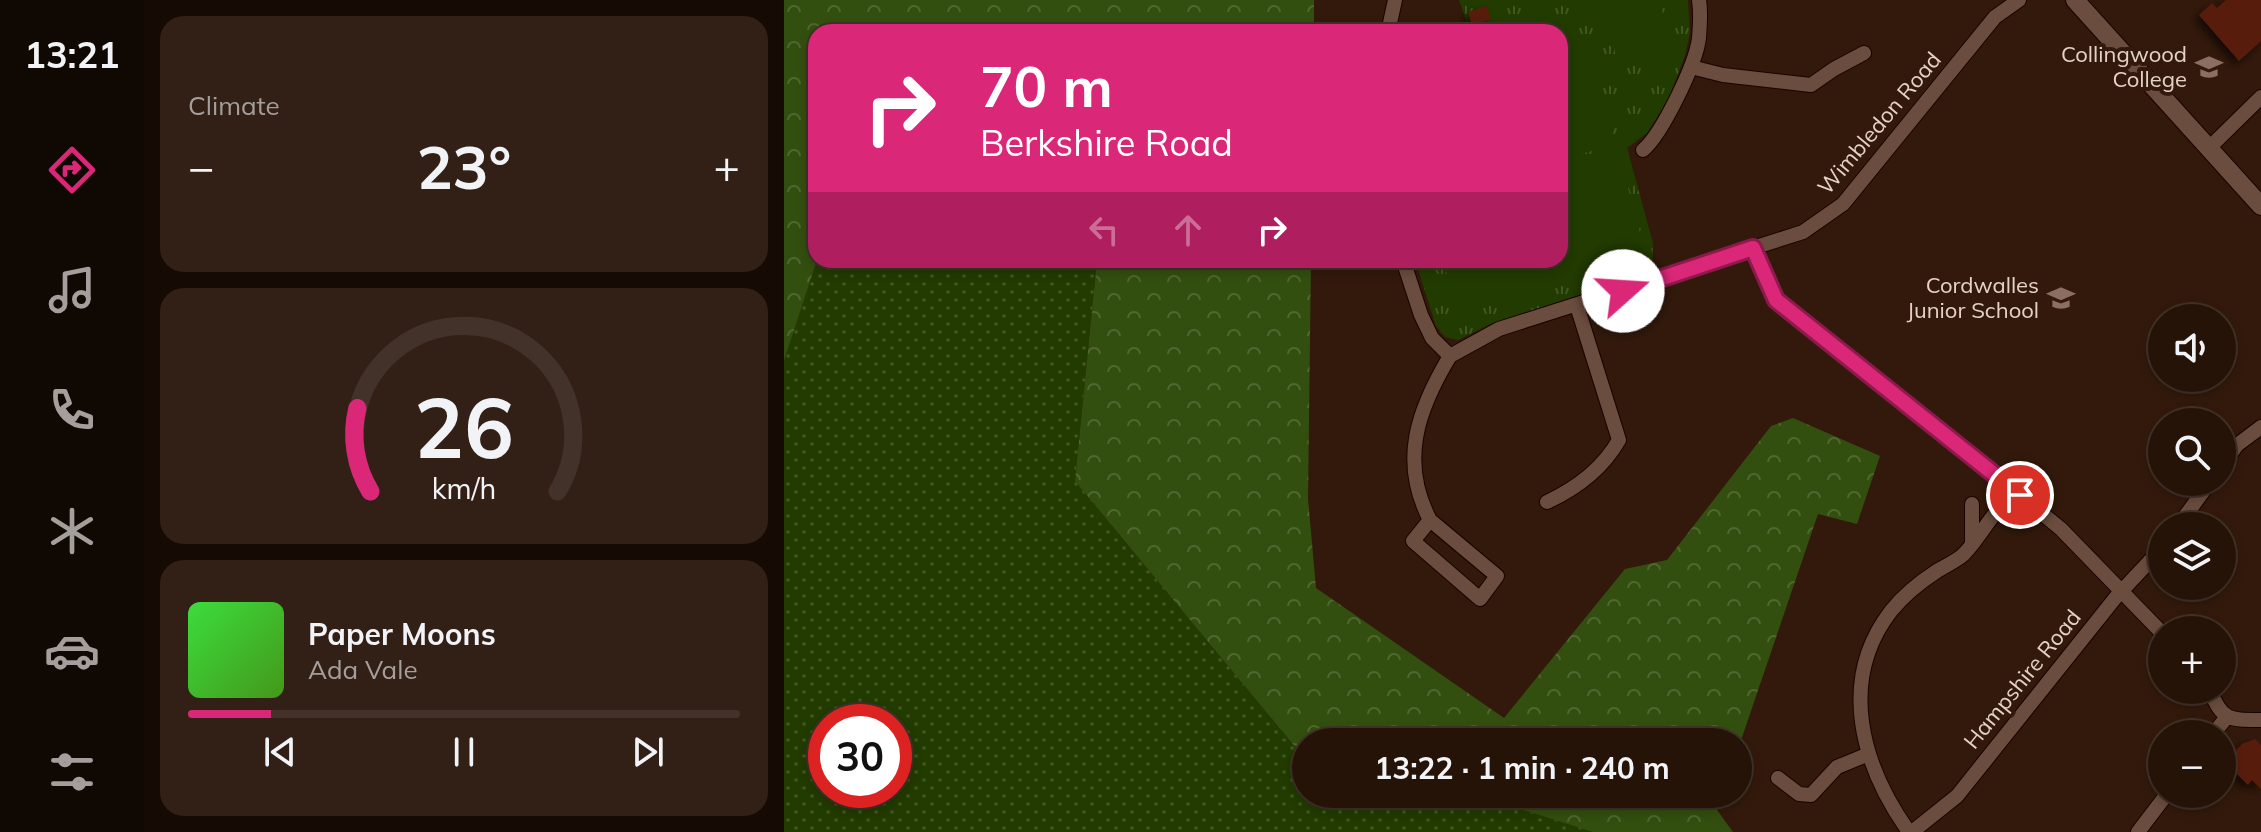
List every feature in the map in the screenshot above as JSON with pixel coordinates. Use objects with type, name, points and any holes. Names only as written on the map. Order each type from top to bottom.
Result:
[{"type":"street","points":[[1390,24],[1395,0]]},
{"type":"street","points":[[1643,150],[1654,141],[1691,67],[1699,40],[1699,0]]},
{"type":"street","name":"Wimbledon Road","points":[[1450,356],[1499,329],[1803,232],[1843,204],[1995,17],[2019,0]]},
{"type":"street","points":[[2075,0],[2261,206]]},
{"type":"street","points":[[1691,67],[1723,75],[1811,85],[1864,53]]},
{"type":"street","points":[[2209,148],[2261,97]]},
{"type":"street","points":[[1753,248],[1776,300],[2061,529],[2148,618]]},
{"type":"street","points":[[1406,268],[1432,338],[1450,356],[1434,383],[1417,424],[1413,464],[1424,510],[1430,520],[1497,576],[1480,599],[1413,541],[1430,520]]},
{"type":"street","points":[[1547,502],[1566,493],[1607,460],[1619,440],[1577,306]]},
{"type":"street","points":[[2236,446],[2261,427]]},
{"type":"street","points":[[1972,504],[1972,543]]},
{"type":"street","points":[[1910,832],[1896,815],[1869,754],[1860,722],[1861,677],[1869,645],[1891,610],[1922,581],[1962,556],[1993,516]]},
{"type":"street","name":"Hampshire Road","points":[[1910,832],[1957,796],[2122,589],[2148,562]]},
{"type":"street","points":[[2215,704],[2227,717],[2235,720],[2261,720]]},
{"type":"street","points":[[1778,778],[1799,794],[1811,795],[1837,767],[1869,754]]},
{"type":"street","points":[[2138,832],[2156,808]]},
{"type":"green space","points":[[784,0],[1314,0],[1314,24],[808,24],[808,268],[814,268],[784,361]]},
{"type":"green space","points":[[1459,0],[1688,0],[1690,33],[1669,98],[1647,133],[1627,148],[1653,243],[1652,271],[1490,324],[1458,340],[1445,337],[1436,326],[1418,268],[1568,268],[1568,24],[1467,24]]},
{"type":"green space","points":[[1600,0],[1659,0],[1674,51],[1620,68]]},
{"type":"green space","points":[[1587,38],[1616,144],[1568,158],[1568,43]]},
{"type":"green space","points":[[1621,161],[1648,263],[1457,314],[1445,268],[1568,268],[1568,175]]},
{"type":"green space","points":[[814,268],[1096,268],[1075,481],[1292,743],[1292,808],[1517,808],[1593,832],[784,832],[784,361]]},
{"type":"green space","points":[[1096,268],[1311,268],[1308,499],[1316,588],[1504,718],[1625,569],[1667,560],[1771,426],[1793,418],[1880,456],[1857,524],[1818,514],[1745,728],[1292,728],[1292,743],[1075,481]]},
{"type":"green space","points":[[1517,808],[1718,808],[1733,832],[1593,832]]},
{"type":"building","points":[[2226,0],[2261,0],[2261,41],[2239,61],[2199,15],[2212,3],[2217,8]]},
{"type":"building","points":[[1487,6],[1491,19],[1472,24],[1468,12]]},
{"type":"building","points":[[2255,739],[2261,745],[2261,789],[2252,780],[2248,785],[2236,773],[2236,750]]},
{"type":"place","name":"Collingwood College","points":[[2209,67]]},
{"type":"place","name":"Cordwalles Junior School","points":[[2061,298]]},
{"type":"route","points":[[1623,291],[1753,248],[1776,300],[1787,311],[2020,495]]}]
